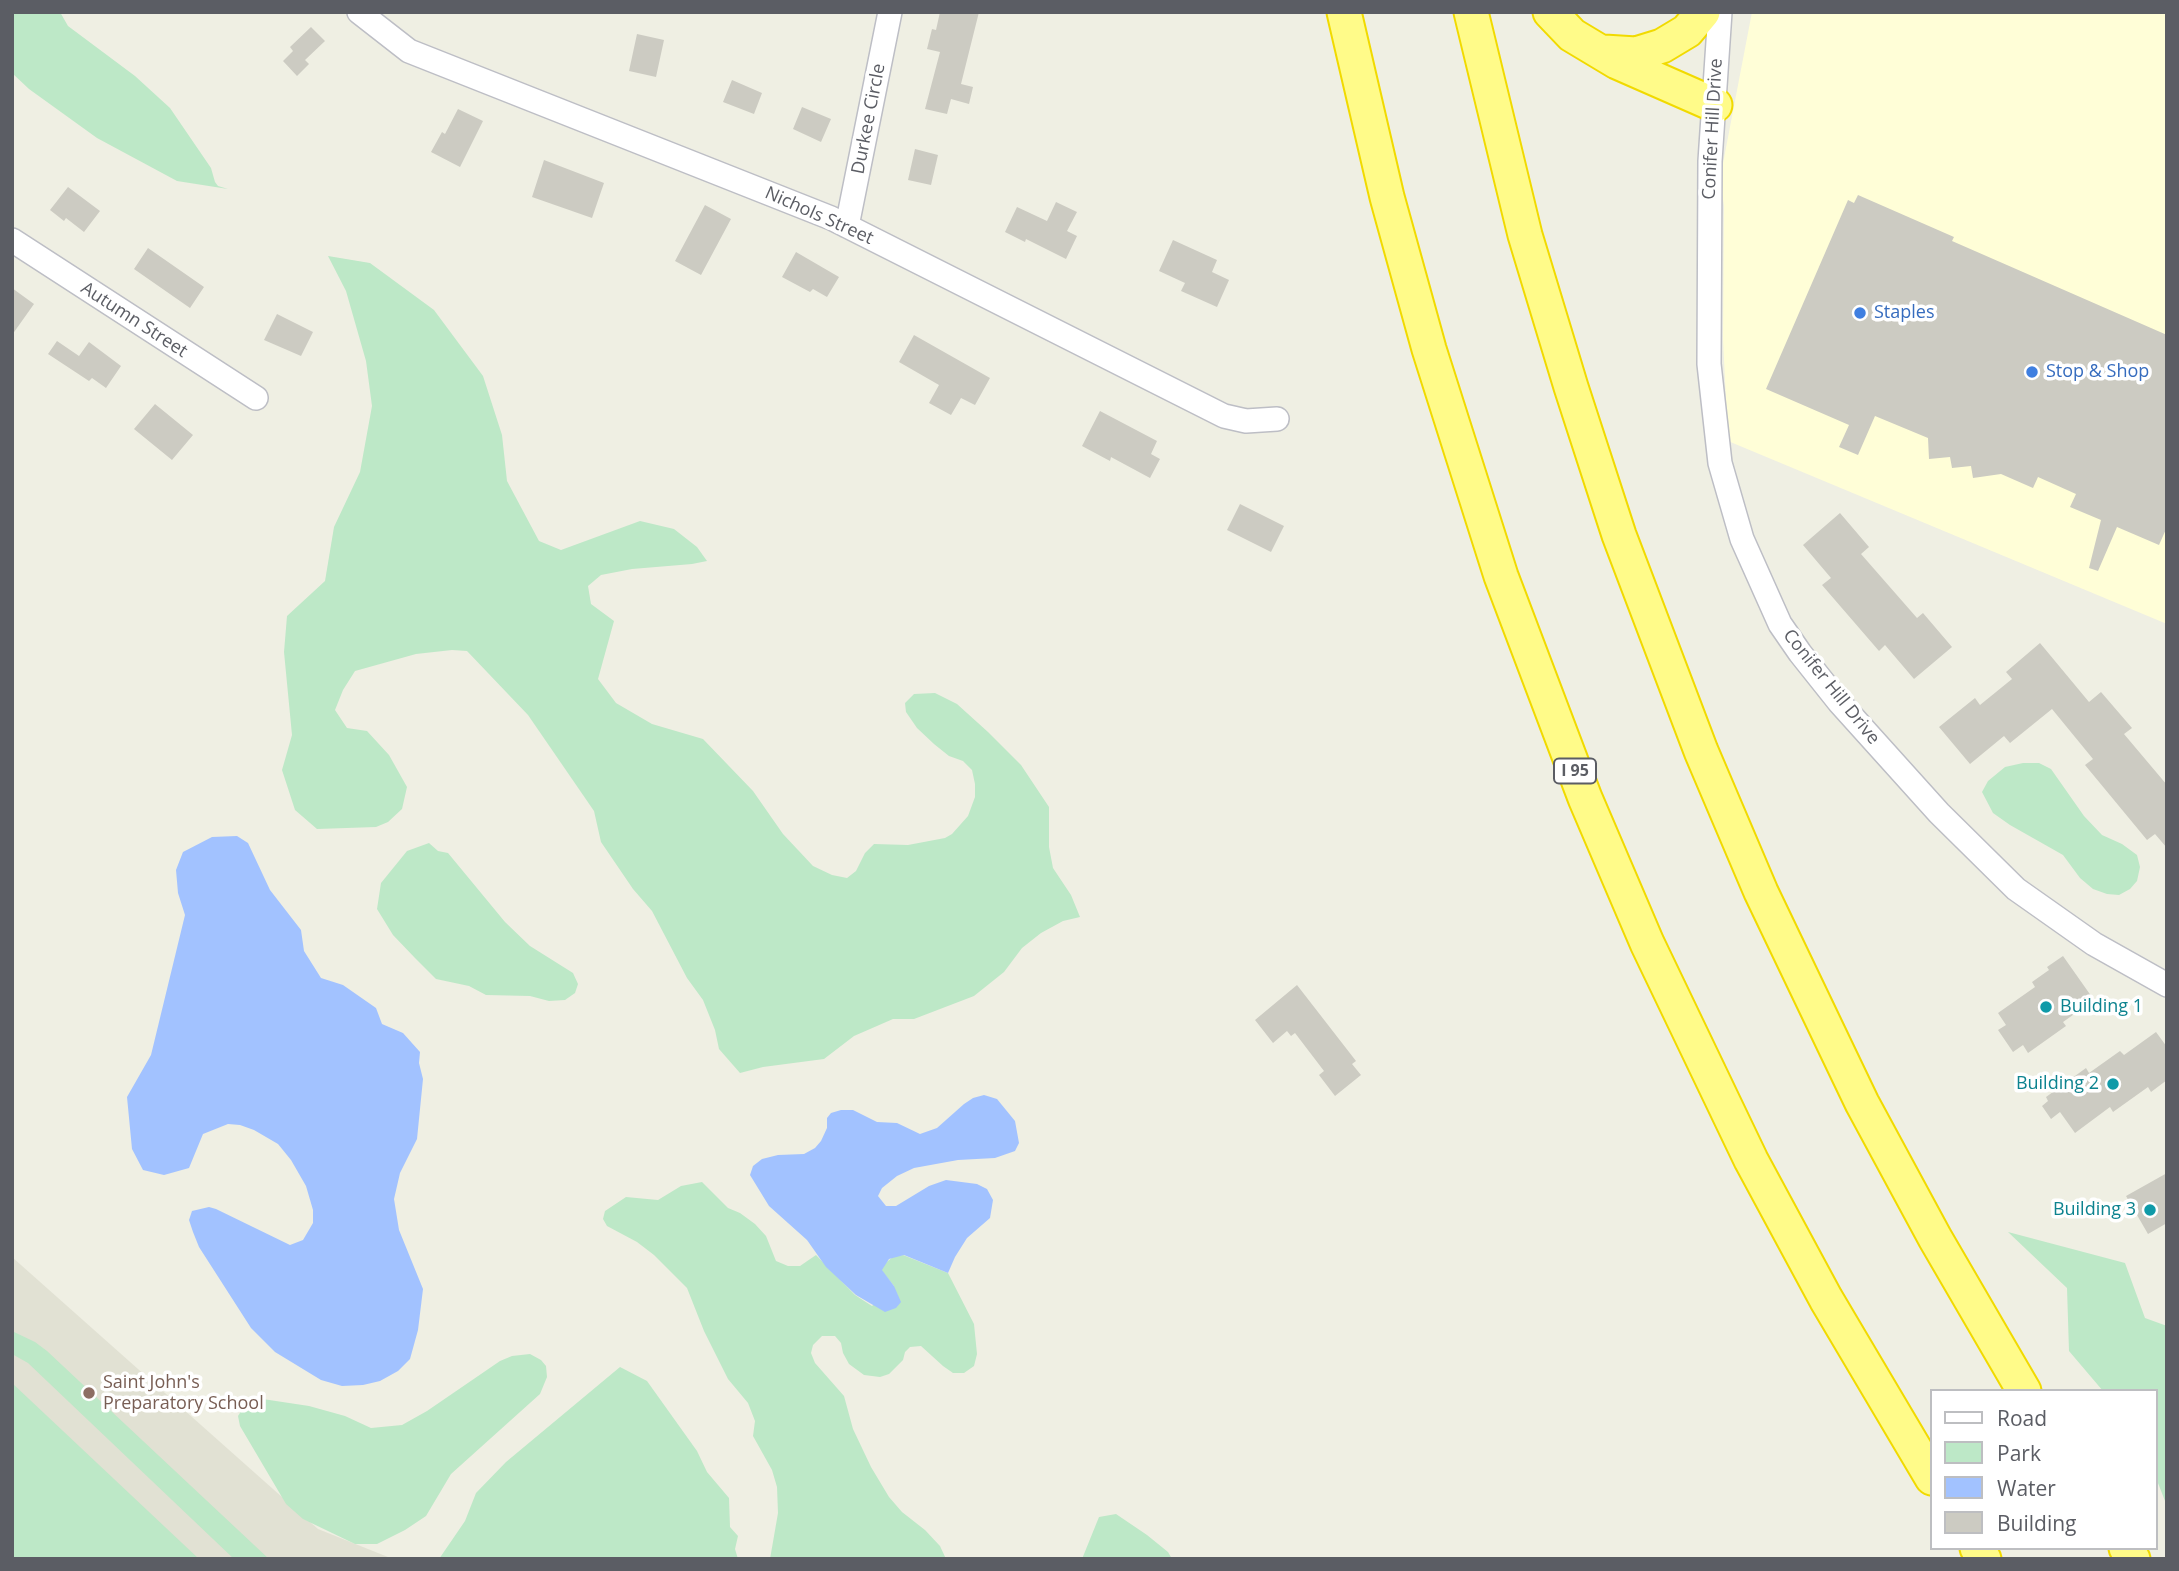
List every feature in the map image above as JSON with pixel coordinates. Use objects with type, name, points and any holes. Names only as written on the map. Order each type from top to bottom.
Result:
[{"type":"highway","name":"I 95","points":[[1344,12],[1387,197],[1429,349],[1501,576],[1585,798],[1647,943],[1751,1160],[1833,1311],[1930,1475]]},
{"type":"highway","points":[[1471,12],[1525,235],[1586,436],[1645,607],[1701,751],[1766,904],[1863,1103],[1935,1238],[2023,1389]]},
{"type":"highway","points":[[1550,12],[1572,35],[1595,48],[1636,71],[1715,105]]},
{"type":"highway","points":[[1595,48],[1622,55],[1649,51],[1687,31],[1703,12]]},
{"type":"street","name":"Nichols Street","points":[[359,12],[409,51],[432,62],[482,79],[847,226],[1224,416],[1246,421],[1277,419]]},
{"type":"street","name":"Durkee Circle","points":[[847,226],[890,12]]},
{"type":"street","name":"Conifer Hill Drive","points":[[1720,12],[1710,161],[1709,364],[1719,451],[1742,540],[1780,624],[1823,682],[1880,747],[1939,813],[2016,889],[2094,944],[2167,985]]},
{"type":"street","name":"Autumn Street","points":[[12,240],[256,398]]},
{"type":"shaded area","points":[[1752,12],[2167,12],[2167,624],[1728,441],[1723,339],[1724,206],[1720,179]]},
{"type":"shaded area","name":"Saint John's Preparatory School","points":[[12,1257],[318,1529],[393,1559],[12,1559]]},
{"type":"green space","points":[[12,12],[60,12],[68,26],[135,76],[170,108],[211,168],[215,182],[228,189],[177,181],[97,138],[29,89],[12,73]]},
{"type":"green space","points":[[328,256],[370,263],[434,310],[483,376],[502,435],[507,481],[539,541],[561,550],[640,521],[674,529],[697,547],[707,561],[601,575],[588,586],[591,604],[614,621],[598,679],[616,703],[652,724],[703,739],[753,791],[783,834],[813,866],[832,875],[847,878],[856,871],[865,853],[874,844],[908,845],[945,838],[968,816],[975,797],[972,770],[963,761],[949,756],[934,744],[917,728],[906,712],[905,703],[914,694],[935,693],[957,704],[1021,765],[1049,807],[1049,847],[1053,868],[1071,895],[1080,917],[1063,921],[1041,933],[1022,948],[1004,972],[974,996],[914,1019],[893,1019],[854,1036],[824,1059],[763,1067],[740,1073],[719,1049],[703,1000],[687,978],[652,911],[633,889],[601,842],[594,811],[528,715],[467,651],[416,654],[355,671],[343,690],[335,710],[347,728],[367,731],[389,755],[407,787],[402,809],[388,822],[376,827],[317,829],[295,810],[282,770],[292,735],[284,652],[287,616],[325,581],[334,527],[360,472],[372,406],[366,361],[346,291]]},
{"type":"green space","points":[[2039,763],[2051,769],[2084,816],[2102,835],[2122,844],[2137,855],[2140,867],[2137,881],[2130,889],[2119,895],[2093,889],[2080,878],[2063,855],[1993,813],[1982,792],[1988,781],[2005,767]]},
{"type":"green space","points":[[429,843],[438,851],[448,853],[505,922],[530,946],[573,973],[578,984],[575,993],[565,1000],[549,1001],[530,996],[486,995],[469,986],[436,979],[415,958],[393,935],[377,909],[381,883],[407,851]]},
{"type":"green space","points":[[702,1182],[728,1208],[755,1224],[766,1236],[776,1261],[788,1266],[800,1266],[816,1255],[855,1295],[872,1306],[894,1286],[881,1270],[894,1256],[903,1255],[948,1273],[974,1324],[977,1354],[974,1366],[964,1373],[953,1373],[921,1346],[910,1347],[903,1360],[889,1374],[880,1377],[864,1375],[849,1364],[841,1343],[835,1336],[822,1336],[813,1345],[811,1353],[815,1363],[844,1396],[853,1429],[889,1497],[940,1546],[946,1559],[770,1559],[778,1513],[777,1487],[772,1470],[753,1436],[755,1421],[748,1403],[728,1379],[704,1331],[687,1288],[654,1255],[637,1242],[607,1226],[603,1219],[605,1211],[626,1197],[658,1200],[681,1186]]},
{"type":"green space","points":[[2008,1232],[2125,1263],[2145,1318],[2167,1326],[2167,1506],[2158,1483],[2158,1389],[2101,1389],[2069,1351],[2067,1288]]},
{"type":"green space","points":[[12,1331],[47,1351],[269,1559],[234,1559],[28,1363],[12,1354]]},
{"type":"green space","points":[[530,1354],[546,1366],[547,1377],[540,1394],[451,1474],[426,1516],[377,1544],[355,1544],[303,1519],[286,1504],[240,1426],[238,1416],[245,1405],[256,1398],[309,1406],[345,1416],[371,1428],[402,1425],[500,1361],[512,1356]]},
{"type":"green space","points":[[620,1367],[647,1381],[697,1451],[707,1472],[729,1498],[730,1527],[738,1536],[735,1549],[738,1559],[439,1559],[465,1521],[476,1493],[506,1462]]},
{"type":"green space","points":[[12,1383],[199,1559],[12,1559]]},
{"type":"green space","points":[[1116,1514],[1147,1535],[1168,1552],[1172,1559],[1082,1559],[1099,1517]]},
{"type":"water","points":[[237,836],[248,843],[270,890],[301,930],[304,951],[321,978],[343,985],[376,1008],[382,1024],[403,1033],[420,1052],[419,1063],[423,1079],[417,1139],[400,1173],[394,1199],[399,1230],[423,1289],[418,1330],[410,1359],[398,1371],[380,1381],[342,1386],[321,1380],[275,1352],[251,1328],[199,1247],[189,1220],[192,1211],[209,1207],[290,1245],[303,1240],[313,1223],[313,1210],[306,1186],[278,1144],[254,1130],[228,1124],[203,1134],[189,1168],[164,1175],[143,1170],[132,1149],[127,1097],[151,1055],[185,915],[178,893],[176,870],[183,852],[212,837]]},
{"type":"water","points":[[984,1095],[997,1099],[1015,1121],[1019,1143],[1015,1151],[995,1158],[958,1160],[914,1168],[897,1176],[882,1188],[878,1196],[886,1206],[896,1206],[929,1186],[946,1180],[977,1184],[987,1189],[993,1200],[990,1218],[967,1238],[948,1273],[904,1255],[889,1259],[882,1270],[894,1286],[901,1302],[896,1308],[885,1312],[856,1295],[826,1267],[807,1240],[769,1206],[750,1175],[753,1166],[762,1159],[804,1154],[815,1148],[827,1128],[827,1118],[831,1113],[853,1110],[877,1122],[897,1123],[920,1134],[937,1128],[964,1104]]},
{"type":"building","points":[[940,12],[979,12],[961,84],[973,87],[969,104],[951,99],[947,114],[925,109],[940,52],[927,49],[932,29],[936,30]]},
{"type":"building","points":[[311,27],[325,41],[305,60],[309,64],[297,76],[283,61],[293,51],[290,47]]},
{"type":"building","points":[[637,34],[664,40],[656,77],[629,71]]},
{"type":"building","points":[[732,80],[762,93],[754,114],[723,102]]},
{"type":"building","points":[[802,107],[831,119],[821,142],[793,129]]},
{"type":"building","points":[[458,109],[483,121],[460,167],[431,152],[442,132],[445,134]]},
{"type":"building","points":[[915,149],[938,155],[931,185],[908,180]]},
{"type":"building","points":[[544,160],[604,183],[592,218],[532,197]]},
{"type":"building","points":[[68,187],[100,211],[84,232],[50,210]]},
{"type":"building","name":"Stop & Shop","points":[[1858,195],[1954,237],[1952,241],[2167,335],[2167,527],[2159,545],[2117,527],[2098,571],[2089,568],[2101,520],[2070,507],[2076,494],[2038,477],[2033,488],[2001,474],[1973,478],[1971,466],[1952,468],[1950,457],[1929,459],[1928,438],[1875,416],[1858,455],[1839,447],[1849,425],[1766,389],[1848,200],[1854,203]]},
{"type":"building","points":[[1056,202],[1077,212],[1067,231],[1077,236],[1066,259],[1005,232],[1017,207],[1047,221]]},
{"type":"building","points":[[705,205],[731,219],[701,275],[675,261]]},
{"type":"building","points":[[1173,240],[1217,260],[1212,272],[1229,280],[1217,307],[1181,291],[1185,283],[1159,271]]},
{"type":"building","points":[[148,248],[204,287],[190,308],[134,269]]},
{"type":"building","points":[[796,252],[839,277],[827,297],[813,289],[810,292],[782,277]]},
{"type":"building","points":[[12,288],[34,304],[12,335]]},
{"type":"building","points":[[277,314],[313,332],[301,356],[264,340]]},
{"type":"building","points":[[914,335],[990,378],[975,405],[961,398],[951,415],[929,403],[939,385],[899,362]]},
{"type":"building","points":[[57,341],[79,356],[89,342],[121,366],[106,388],[92,378],[89,381],[48,354]]},
{"type":"building","points":[[155,404],[193,435],[172,460],[134,429]]},
{"type":"building","points":[[1100,411],[1157,441],[1151,454],[1160,459],[1150,478],[1111,457],[1110,461],[1082,446]]},
{"type":"building","points":[[1240,504],[1284,526],[1271,552],[1227,530]]},
{"type":"building","points":[[1840,513],[1869,547],[1861,554],[1917,618],[1923,613],[1952,647],[1914,679],[1885,645],[1879,651],[1822,585],[1831,578],[1803,545]]},
{"type":"building","points":[[2040,643],[2089,702],[2101,692],[2132,728],[2124,734],[2167,785],[2167,848],[2155,834],[2147,840],[2085,765],[2093,759],[2052,709],[2010,743],[2004,736],[1970,764],[1939,727],[1975,698],[1980,705],[2012,679],[2006,672]]},
{"type":"building","name":"Building 1","points":[[2063,956],[2094,1000],[2063,1022],[2066,1026],[2028,1053],[2023,1045],[2013,1052],[1998,1030],[2006,1025],[1998,1013],[2035,987],[2032,982]]},
{"type":"building","points":[[1297,985],[1356,1061],[1352,1064],[1361,1075],[1335,1096],[1319,1075],[1324,1071],[1295,1033],[1291,1036],[1287,1031],[1273,1043],[1255,1020]]},
{"type":"building","name":"Building 2","points":[[2156,1032],[2167,1047],[2167,1080],[2151,1092],[2148,1087],[2113,1112],[2110,1107],[2075,1133],[2060,1112],[2051,1119],[2042,1106],[2048,1101],[2046,1097],[2086,1068],[2089,1073],[2120,1051],[2124,1055]]},
{"type":"building","name":"Building 3","points":[[2167,1173],[2167,1223],[2148,1234],[2126,1196]]},
{"type":"place","name":"Staples","points":[[1860,313]]},
{"type":"place","name":"Stop & Shop","points":[[2032,372]]},
{"type":"place","name":"Building 1","points":[[2046,1007]]},
{"type":"place","name":"Building 2","points":[[2113,1084]]},
{"type":"place","name":"Building 3","points":[[2150,1210]]},
{"type":"place","name":"Saint John's Preparatory School","points":[[89,1393]]}]
